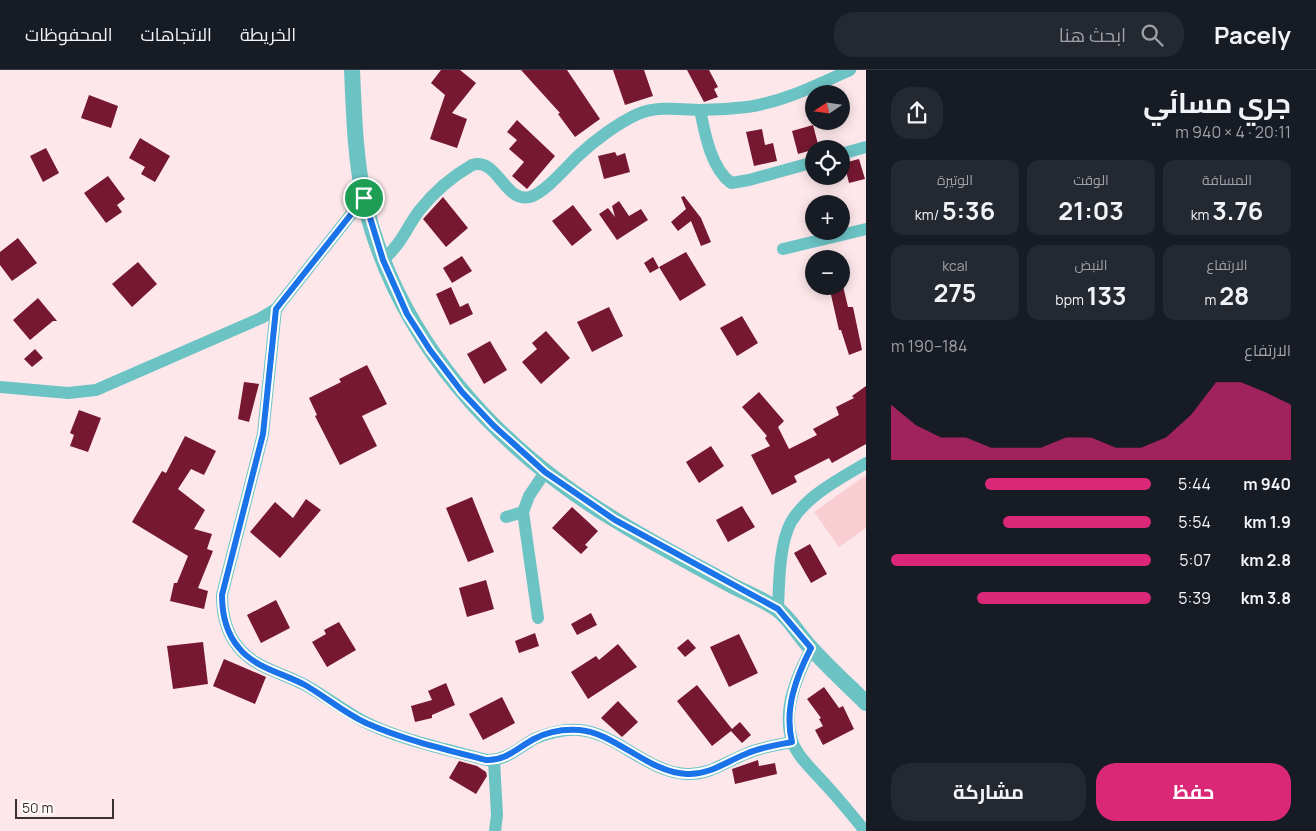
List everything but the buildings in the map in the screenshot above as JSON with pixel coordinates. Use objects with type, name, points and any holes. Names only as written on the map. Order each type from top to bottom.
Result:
[{"type":"street","points":[[352,70],[356,144],[364,198],[383,260],[407,314],[430,350],[456,385],[494,426],[545,472],[615,520],[778,609],[811,648],[866,704]]},
{"type":"street","points":[[383,260],[398,246],[419,211],[436,193],[472,165],[477,163],[488,166],[517,195],[528,197],[541,191],[591,144],[638,114],[659,109],[700,110],[763,104],[784,98],[850,70]]},
{"type":"street","points":[[700,110],[707,139],[722,176],[731,183],[805,164]]},
{"type":"street","points":[[850,151],[866,147]]},
{"type":"street","points":[[0,387],[68,393],[96,390],[276,309],[364,198]]},
{"type":"street","points":[[784,249],[866,229]]},
{"type":"street","points":[[276,309],[263,434],[222,595],[222,612],[227,629],[238,648],[252,661],[305,685],[364,722],[409,738],[494,760],[503,759],[535,739],[553,732],[580,730],[595,734],[670,771],[697,774],[718,768],[746,753],[792,742]]},
{"type":"street","points":[[778,609],[783,549],[792,522],[804,507],[822,490],[866,463]]},
{"type":"street","points":[[538,618],[523,512],[529,496],[545,472]]},
{"type":"street","points":[[506,517],[523,512]]},
{"type":"street","points":[[811,648],[800,669],[793,691],[789,721],[792,742],[807,764],[865,831]]},
{"type":"street","points":[[494,760],[497,814],[495,831]]},
{"type":"shaded area","points":[[866,475],[866,528],[839,547],[814,512]]},
{"type":"route","points":[[364,198],[383,260],[407,314],[430,350],[462,392],[494,426],[545,472],[615,520],[778,609],[811,648],[800,669],[793,691],[789,721],[792,742],[746,753],[718,768],[697,774],[670,771],[631,754],[595,734],[580,730],[553,732],[535,739],[503,759],[486,760],[384,731],[364,722],[305,685],[252,661],[238,648],[227,629],[222,612],[222,595],[245,501],[258,461],[268,407],[276,309],[285,300],[295,284],[346,218],[364,198]]}]
